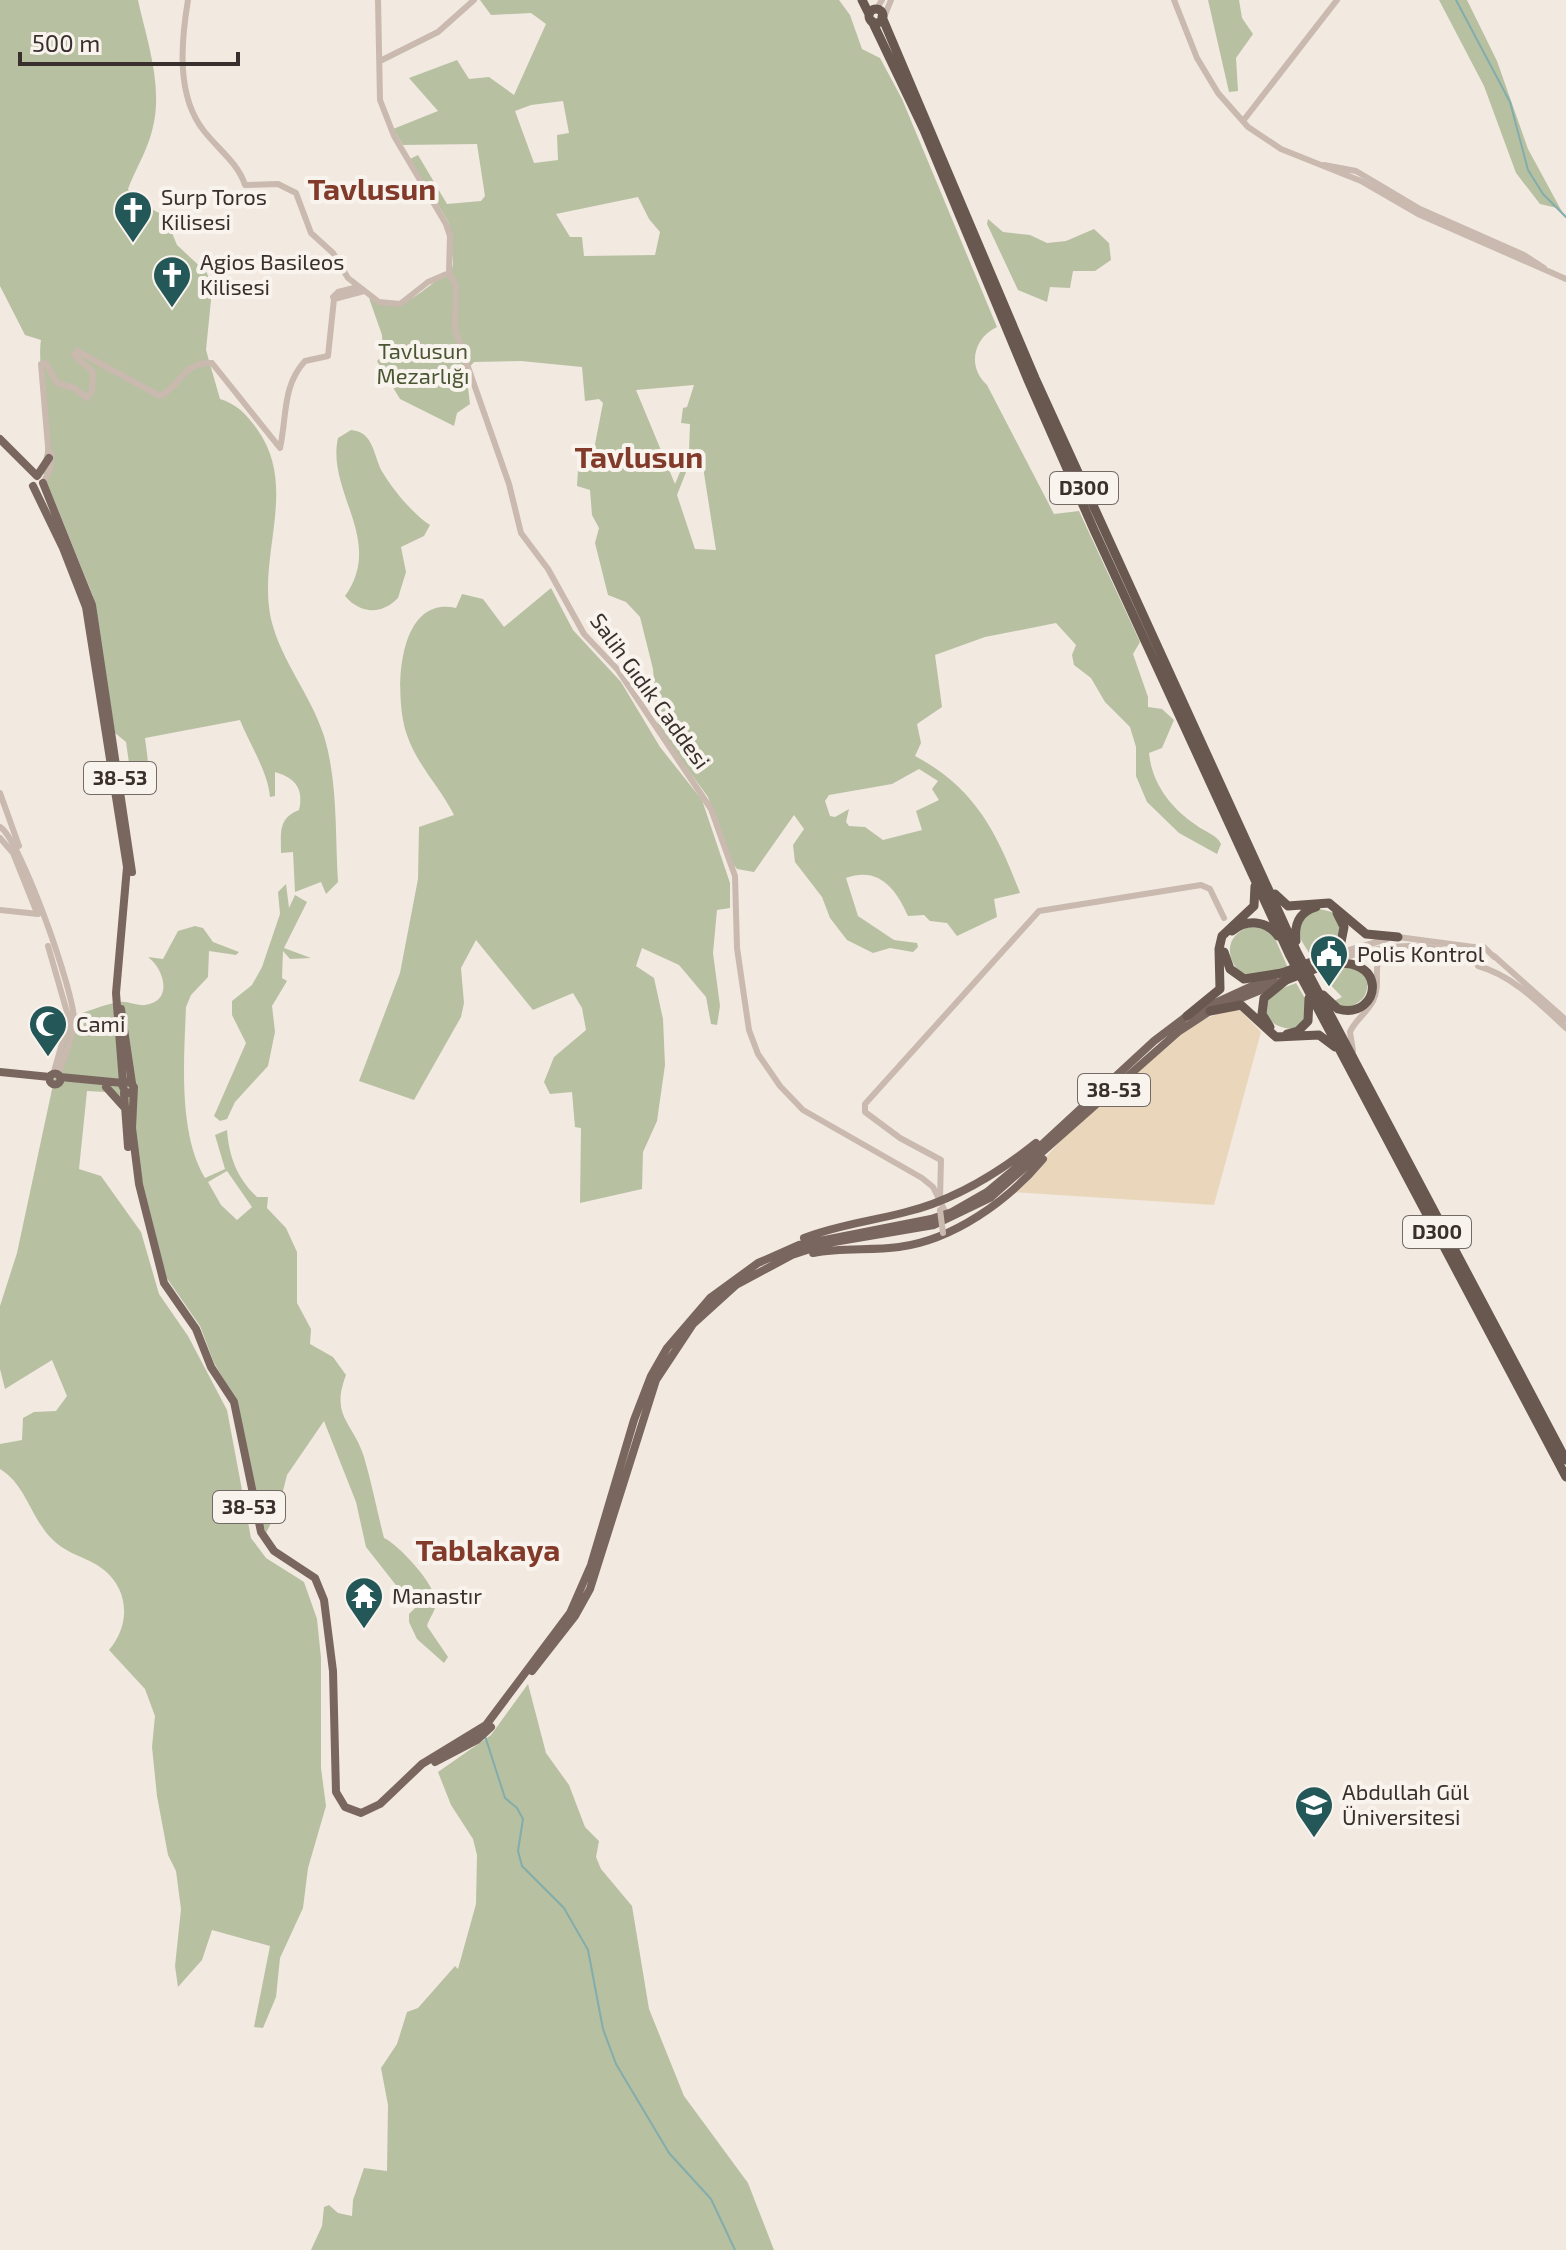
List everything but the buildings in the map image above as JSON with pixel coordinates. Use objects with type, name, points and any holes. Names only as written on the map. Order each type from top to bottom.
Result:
[{"type":"highway","name":"D300","points":[[862,0],[876,12],[1035,378],[1260,870],[1294,954]]},
{"type":"highway","name":"D300","points":[[876,12],[1028,380],[1240,845],[1310,985],[1566,1460]]},
{"type":"highway","points":[[1187,1016],[1217,993],[1221,983],[1219,949],[1222,936],[1256,901],[1256,888],[1240,845]]},
{"type":"highway","points":[[1260,870],[1283,904],[1329,903],[1366,934],[1398,937]]},
{"type":"highway","points":[[1294,954],[1295,930],[1301,915],[1314,907],[1327,907],[1342,920],[1344,934],[1337,948],[1320,963]]},
{"type":"highway","points":[[1294,954],[1274,930],[1259,923],[1238,926],[1226,939],[1224,954],[1236,975],[1254,980],[1284,976],[1320,963],[1347,961],[1361,966],[1370,977],[1371,997],[1357,1009],[1344,1011],[1333,1006],[1310,985]]},
{"type":"highway","points":[[1284,976],[1269,991],[1262,1006],[1264,1019],[1278,1032],[1298,1031],[1308,1021],[1312,1009],[1310,985]]},
{"type":"highway","points":[[1210,1011],[1241,1005],[1276,1037],[1325,1038],[1354,1067]]},
{"type":"highway","name":"D300","points":[[1354,1067],[1566,1477]]},
{"type":"main road","points":[[0,442],[26,467],[36,482],[86,607],[127,867],[116,993],[127,1088]]},
{"type":"main road","points":[[0,442],[36,482]]},
{"type":"main road","points":[[26,467],[40,467],[49,458]]},
{"type":"main road","points":[[36,482],[48,465],[49,458]]},
{"type":"main road","name":"38-53","points":[[127,1088],[139,1184],[164,1283],[196,1329],[211,1367],[234,1402],[261,1532],[274,1551],[315,1578],[324,1600],[333,1671],[338,1799],[353,1811],[370,1810],[424,1766],[484,1734],[570,1613],[582,1589],[634,1420],[667,1348],[710,1298],[758,1263],[776,1255],[832,1236],[931,1219],[952,1212],[987,1192],[1178,1032],[1210,1011],[1284,976]]},
{"type":"main road","name":"38-53","points":[[530,1670],[575,1616],[590,1589],[640,1421],[656,1380],[693,1324],[725,1295],[759,1271],[792,1255],[828,1243],[893,1234],[953,1218],[990,1198],[1187,1016],[1284,976]]},
{"type":"main road","points":[[0,1074],[127,1088]]},
{"type":"main road","points":[[55,1078],[127,1088]]},
{"type":"main road","points":[[106,1087],[124,1109]]},
{"type":"main road","name":"38-53","points":[[127,1088],[124,1109],[134,1185],[160,1285],[192,1331],[207,1369],[230,1404],[254,1528],[271,1555],[311,1580],[319,1602],[328,1671],[330,1779],[334,1801],[351,1816],[368,1816],[383,1808],[424,1766]]},
{"type":"main road","points":[[776,1255],[800,1240],[830,1229],[941,1207],[1061,1131]]},
{"type":"main road","points":[[792,1255],[842,1249],[897,1248],[945,1233],[1005,1194],[1037,1166],[1061,1131]]},
{"type":"street","points":[[188,0],[183,58],[190,105],[204,132],[236,166],[246,185],[281,184],[296,193],[311,233],[333,253],[342,271],[382,304],[398,305],[428,282],[449,273]]},
{"type":"street","name":"Salih Gıdık Caddesi","points":[[378,0],[380,100],[392,131],[447,228],[449,273],[456,285],[455,330],[509,484],[521,533],[548,569],[584,634],[618,670],[711,809],[735,876],[736,941],[749,1030],[758,1054],[800,1108],[915,1174],[933,1187],[941,1207]]},
{"type":"street","points":[[380,61],[438,32],[474,0]]},
{"type":"street","points":[[876,12],[891,0]]},
{"type":"street","points":[[1174,0],[1197,58],[1218,93],[1243,121],[1281,149],[1361,181],[1418,214],[1566,279]]},
{"type":"street","points":[[1243,121],[1337,0]]},
{"type":"street","points":[[36,482],[52,462],[41,363],[46,363],[59,385],[74,388],[87,398],[92,391],[93,372],[74,355],[75,351],[160,396],[181,374],[211,362],[278,448],[294,377],[306,360],[325,359],[329,355],[333,301],[337,292],[361,289]]},
{"type":"street","points":[[49,443],[49,458]]},
{"type":"street","points":[[0,793],[74,1019],[55,1078]]},
{"type":"street","points":[[0,801],[5,817],[0,828],[9,834],[21,855]]},
{"type":"street","points":[[9,816],[9,834],[2,840],[15,855],[40,914]]},
{"type":"street","points":[[945,1233],[941,1207],[941,1160],[892,1133],[865,1112],[865,1104],[1039,911],[1201,885],[1210,889],[1224,918]]},
{"type":"street","points":[[0,908],[16,914],[40,914]]},
{"type":"street","points":[[1320,963],[1398,937],[1487,948],[1566,1020]]},
{"type":"street","points":[[1320,963],[1377,947],[1422,945],[1474,958],[1478,966],[1488,966],[1529,994],[1566,1028]]},
{"type":"street","points":[[1354,1067],[1350,1032],[1374,1000],[1379,959],[1393,949],[1422,945]]},
{"type":"street","points":[[1474,958],[1481,948]]},
{"type":"street","points":[[1488,966],[1494,956]]},
{"type":"green space","points":[[0,0],[138,0],[153,65],[156,98],[150,138],[128,189],[134,200],[165,216],[177,245],[207,273],[212,290],[206,350],[220,399],[245,415],[269,451],[275,474],[276,498],[269,570],[271,619],[282,649],[312,706],[324,736],[332,771],[338,882],[326,894],[321,882],[295,892],[293,852],[281,853],[281,839],[287,817],[299,810],[299,790],[288,777],[275,772],[275,796],[270,797],[262,768],[240,720],[145,738],[148,762],[141,767],[129,763],[126,742],[115,733],[93,596],[40,465],[46,443],[41,340],[25,335],[0,286]]},
{"type":"green space","name":"Tavlusun Mezarlığı","points":[[480,0],[839,0],[850,15],[862,49],[880,58],[902,99],[997,327],[978,345],[977,370],[1054,514],[1079,511],[1140,642],[1133,654],[1148,697],[1148,707],[1162,709],[1174,720],[1162,748],[1149,753],[1154,775],[1164,794],[1179,811],[1219,841],[1221,844],[1217,854],[1179,833],[1147,802],[1136,776],[1136,747],[1130,727],[1105,702],[1091,678],[1074,665],[1072,655],[1076,645],[1056,623],[985,637],[935,655],[942,707],[917,724],[921,743],[915,756],[936,768],[968,797],[992,831],[1011,871],[1020,893],[994,899],[997,917],[957,936],[947,923],[930,921],[924,915],[908,916],[885,882],[868,875],[858,875],[846,878],[858,916],[894,940],[917,943],[918,947],[913,952],[890,948],[873,953],[847,940],[830,918],[822,897],[795,862],[793,845],[804,829],[794,815],[754,872],[737,869],[728,857],[708,797],[658,729],[653,669],[640,617],[626,602],[608,595],[595,543],[599,528],[592,515],[590,490],[577,486],[578,470],[590,470],[603,403],[599,399],[585,401],[582,367],[521,361],[474,362],[466,371],[470,404],[457,413],[454,426],[400,399],[377,361],[383,355],[382,335],[369,298],[381,304],[402,303],[452,269],[453,263],[449,223],[410,159],[418,155],[447,204],[481,201],[485,196],[477,144],[403,145],[393,129],[438,111],[409,78],[457,60],[469,79],[489,77],[514,95],[546,24],[531,13],[491,15]],"holes":[[[563,101],[569,133],[557,135],[558,160],[534,163],[515,111],[531,105]],[[638,197],[660,232],[655,255],[584,256],[582,237],[570,237],[556,214]],[[694,385],[687,407],[683,408],[681,423],[690,424],[689,451],[675,484],[636,390]],[[688,467],[703,467],[716,550],[695,549],[677,495]],[[919,769],[938,781],[932,789],[939,800],[916,811],[922,830],[883,840],[865,827],[849,826],[846,822],[849,809],[835,817],[830,816],[825,801],[829,795],[892,784]]]},
{"type":"green space","points":[[1208,0],[1239,0],[1242,18],[1253,34],[1236,58],[1238,91],[1229,92]]},
{"type":"green space","points":[[1439,0],[1467,0],[1497,61],[1528,149],[1566,219],[1557,208],[1540,204],[1516,173],[1484,86]]},
{"type":"green space","points":[[988,219],[1003,232],[1030,235],[1047,243],[1066,241],[1094,229],[1109,243],[1111,260],[1095,271],[1073,271],[1070,288],[1050,287],[1047,302],[1018,290],[987,224]]},
{"type":"green space","points":[[351,430],[365,435],[392,487],[430,525],[424,536],[401,547],[406,572],[398,598],[378,610],[364,609],[345,596],[356,575],[359,555],[357,536],[336,458],[338,438]]},
{"type":"green space","points":[[551,588],[573,630],[621,682],[660,747],[702,800],[730,883],[730,908],[717,910],[713,953],[720,1006],[717,1025],[711,1024],[706,997],[679,965],[642,948],[636,966],[654,978],[663,1019],[665,1065],[657,1121],[643,1152],[642,1189],[580,1203],[581,1128],[575,1127],[572,1092],[550,1094],[544,1082],[554,1057],[586,1030],[582,1008],[573,993],[533,1010],[476,940],[461,968],[464,1003],[461,1017],[414,1100],[359,1081],[400,973],[418,879],[419,827],[454,815],[417,756],[403,719],[401,676],[410,633],[421,617],[436,608],[456,608],[462,594],[483,599],[504,627]]},
{"type":"green space","points":[[286,884],[289,908],[295,895],[307,902],[284,948],[311,958],[290,959],[283,951],[282,978],[287,981],[272,1006],[275,1032],[268,1066],[235,1102],[227,1119],[220,1121],[214,1116],[246,1043],[232,1015],[232,1001],[252,985],[262,967],[280,914],[278,892]]},
{"type":"green space","points":[[1315,908],[1332,912],[1340,924],[1332,945],[1311,956],[1298,930]]},
{"type":"green space","points":[[195,926],[203,928],[213,942],[239,952],[236,955],[209,951],[208,977],[191,995],[186,1007],[185,1095],[190,1140],[196,1160],[205,1178],[225,1169],[215,1135],[227,1130],[239,1175],[257,1197],[268,1197],[267,1208],[286,1228],[297,1252],[297,1303],[311,1329],[310,1344],[333,1357],[346,1375],[342,1410],[364,1457],[384,1538],[407,1556],[430,1586],[436,1602],[427,1626],[448,1657],[444,1663],[417,1639],[409,1622],[409,1614],[421,1602],[419,1593],[399,1589],[366,1547],[356,1502],[324,1421],[287,1475],[279,1507],[266,1533],[256,1502],[238,1403],[214,1363],[200,1326],[166,1277],[138,1163],[128,1099],[115,1101],[106,1092],[87,1091],[79,1169],[101,1176],[141,1232],[159,1294],[188,1336],[227,1410],[251,1538],[266,1558],[304,1582],[317,1619],[321,1658],[321,1768],[326,1806],[308,1868],[303,1908],[280,1958],[276,1997],[263,2028],[254,2027],[270,1946],[212,1930],[202,1960],[178,1987],[175,1966],[181,1909],[176,1871],[168,1855],[157,1796],[152,1747],[155,1716],[145,1689],[109,1650],[122,1628],[124,1604],[121,1593],[115,1582],[97,1565],[60,1546],[50,1537],[22,1491],[0,1469],[0,1444],[22,1440],[23,1418],[34,1412],[56,1411],[67,1396],[52,1360],[5,1389],[0,1369],[0,1306],[17,1253],[54,1080],[71,1017],[114,1003],[142,1005],[160,998],[162,976],[148,957],[163,959],[178,931]],"holes":[[[227,1171],[252,1207],[237,1220],[221,1205],[208,1182]]]},
{"type":"green space","points":[[1257,926],[1273,934],[1288,968],[1245,976],[1237,969],[1230,954],[1233,939],[1247,928]]},
{"type":"green space","points":[[1352,965],[1368,979],[1368,985],[1364,997],[1348,1008],[1332,1002],[1342,997],[1320,974]]},
{"type":"green space","points":[[1296,983],[1306,1000],[1306,1018],[1297,1028],[1281,1027],[1269,1020],[1266,1001],[1274,992]]},
{"type":"green space","points":[[528,1684],[546,1753],[569,1785],[585,1827],[599,1841],[596,1857],[601,1869],[632,1906],[649,2009],[684,2096],[748,2183],[774,2250],[311,2250],[322,2226],[324,2207],[329,2205],[338,2213],[352,2216],[353,2200],[364,2168],[387,2171],[388,2105],[381,2068],[397,2044],[407,2012],[418,2008],[455,1966],[458,1969],[476,1904],[477,1855],[473,1839],[451,1805],[438,1772],[491,1735]]},
{"type":"sand","points":[[1239,1009],[1261,1032],[1214,1205],[1014,1192],[1088,1113],[1150,1056],[1212,1016]]},
{"type":"waterway","points":[[1456,0],[1510,102],[1528,170],[1543,194],[1566,217]]},
{"type":"waterway","points":[[485,1736],[505,1798],[517,1808],[523,1819],[518,1851],[522,1866],[564,1908],[588,1950],[603,2029],[616,2064],[669,2153],[711,2199],[735,2250]]},
{"type":"place","name":"Surp Toros Kilisesi","points":[[133,244]]},
{"type":"place","name":"Agios Basileos Kilisesi","points":[[172,309]]},
{"type":"place","name":"Polis Kontrol","points":[[1329,988]]},
{"type":"place","name":"Cami","points":[[48,1058]]},
{"type":"place","name":"Manastır","points":[[364,1630]]},
{"type":"place","name":"Abdullah Gül Üniversitesi","points":[[1314,1839]]},
{"type":"district","name":"Tavlusun","points":[[372,190]]},
{"type":"district","name":"Tavlusun","points":[[639,458]]},
{"type":"district","name":"Tablakaya","points":[[488,1551]]}]
